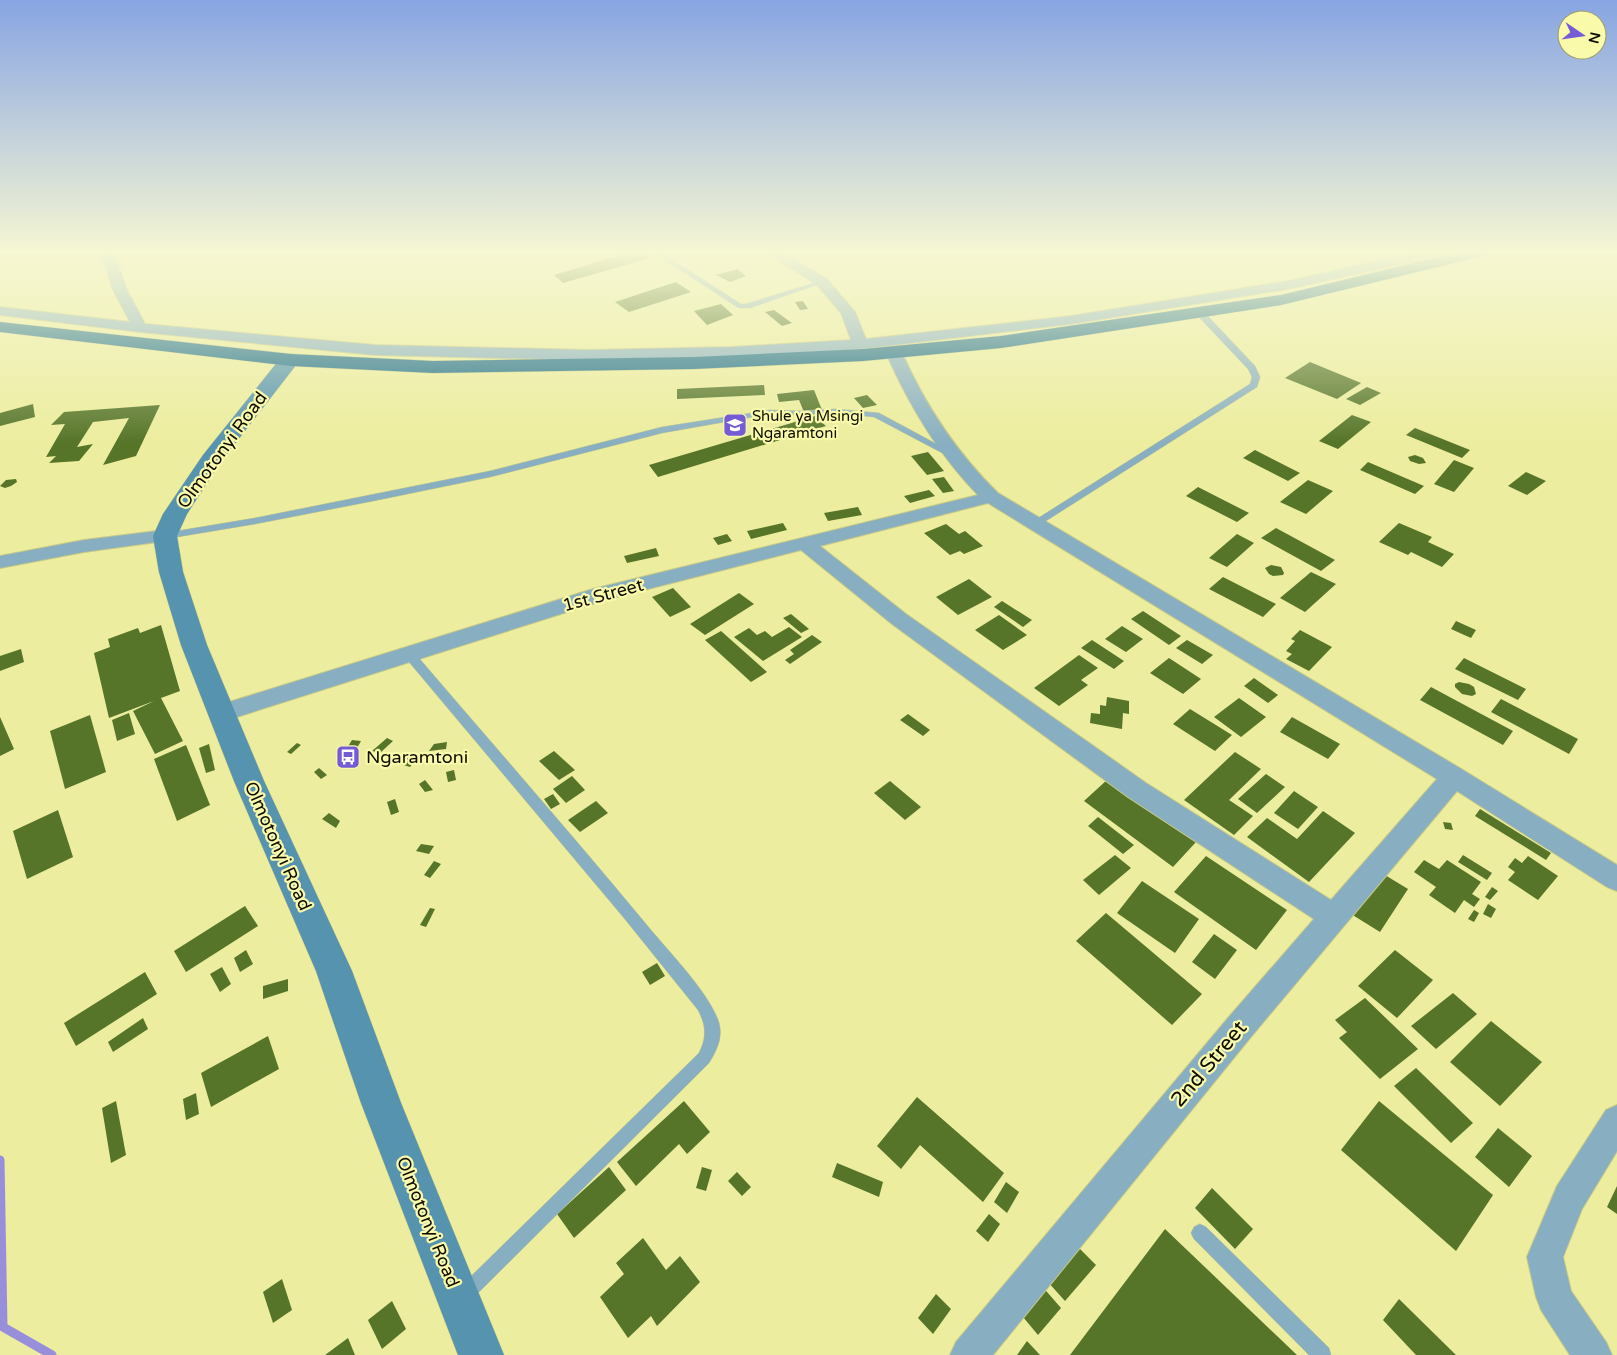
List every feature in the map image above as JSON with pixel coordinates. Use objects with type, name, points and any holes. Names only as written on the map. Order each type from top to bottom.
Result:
[{"type":"highway","points":[[0,327],[291,360],[433,367],[694,363],[894,353],[1001,342],[1171,316]]},
{"type":"street","points":[[43,316],[140,328],[375,350],[579,355],[732,352],[860,344],[1094,316]]},
{"type":"street","points":[[134,316],[140,328]]},
{"type":"street","points":[[850,316],[860,344]]},
{"type":"street","points":[[894,353],[908,385],[952,454],[968,475],[991,498],[1454,777],[1617,879]]},
{"type":"street","name":"Olmotonyi Road","points":[[291,360],[211,460],[175,514],[165,536],[171,572],[194,645],[249,781],[334,971],[381,1103],[481,1355]]},
{"type":"street","name":"1st Street","points":[[221,713],[600,594],[991,498]]},
{"type":"street","points":[[0,562],[84,546],[165,536]]},
{"type":"street","points":[[804,544],[899,618],[1129,784],[1334,917]]},
{"type":"street","name":"2nd Street","points":[[969,1355],[1177,1102],[1454,777]]},
{"type":"street","points":[[1592,1355],[1554,1297],[1545,1257],[1569,1198],[1617,1121]]},
{"type":"lane","points":[[1035,524],[1254,385],[1256,377],[1252,368],[1203,316]]},
{"type":"lane","points":[[165,536],[373,498],[490,474],[662,430],[770,412],[836,411],[876,415],[952,454]]},
{"type":"lane","points":[[408,653],[697,997],[711,1020],[714,1034],[711,1046],[704,1058],[459,1301]]},
{"type":"lane","points":[[1200,1233],[1322,1355]]},
{"type":"building","points":[[699,316],[730,316],[707,325]]},
{"type":"building","points":[[770,316],[783,316],[792,323],[782,326]]},
{"type":"building","points":[[1310,362],[1361,383],[1337,399],[1285,378]]},
{"type":"building","points":[[764,385],[765,395],[677,399],[677,389]]},
{"type":"building","points":[[1367,387],[1381,393],[1360,405],[1346,399]]},
{"type":"building","points":[[814,390],[822,410],[804,412],[799,400],[779,402],[777,394]]},
{"type":"building","points":[[867,395],[877,405],[863,408],[854,398]]},
{"type":"building","points":[[33,404],[35,417],[0,426],[0,413]]},
{"type":"building","points":[[160,405],[136,456],[103,465],[129,418],[93,422],[77,447],[93,444],[79,461],[49,463],[56,456],[46,457],[65,424],[51,425],[64,412]]},
{"type":"building","points":[[1352,415],[1371,422],[1338,449],[1319,441]]},
{"type":"building","points":[[815,416],[826,426],[658,477],[649,465]]},
{"type":"building","points":[[1415,428],[1470,450],[1462,458],[1406,435]]},
{"type":"building","points":[[1255,450],[1300,473],[1288,481],[1243,458]]},
{"type":"building","points":[[928,452],[944,471],[927,475],[911,456]]},
{"type":"building","points":[[1415,455],[1423,458],[1426,463],[1419,464],[1410,461],[1408,457]]},
{"type":"building","points":[[1454,460],[1474,468],[1454,492],[1434,484]]},
{"type":"building","points":[[1368,462],[1424,486],[1415,494],[1360,470]]},
{"type":"building","points":[[1526,472],[1546,481],[1527,495],[1508,486]]},
{"type":"building","points":[[944,477],[954,491],[943,493],[932,479]]},
{"type":"building","points":[[16,479],[17,482],[11,486],[5,488],[0,486],[6,480]]},
{"type":"building","points":[[1308,480],[1333,491],[1306,514],[1280,502]]},
{"type":"building","points":[[1198,487],[1249,513],[1237,522],[1186,496]]},
{"type":"building","points":[[929,490],[935,496],[910,503],[904,496]]},
{"type":"building","points":[[858,507],[862,515],[828,521],[824,513]]},
{"type":"building","points":[[783,523],[787,530],[751,539],[747,531]]},
{"type":"building","points":[[1399,523],[1432,537],[1428,542],[1454,554],[1442,567],[1411,552],[1408,555],[1379,542]]},
{"type":"building","points":[[946,524],[959,534],[965,531],[983,546],[964,554],[960,551],[950,555],[924,533]]},
{"type":"building","points":[[1276,528],[1335,560],[1321,571],[1261,538]]},
{"type":"building","points":[[727,534],[732,541],[718,545],[713,538]]},
{"type":"building","points":[[1237,534],[1254,543],[1227,567],[1209,558]]},
{"type":"building","points":[[656,548],[659,556],[627,563],[624,556]]},
{"type":"building","points":[[1271,565],[1281,567],[1283,575],[1273,576],[1269,574],[1265,568]]},
{"type":"building","points":[[1311,572],[1336,584],[1305,612],[1280,598]]},
{"type":"building","points":[[1223,577],[1276,604],[1263,617],[1209,589]]},
{"type":"building","points":[[969,579],[992,597],[958,615],[936,597]]},
{"type":"building","points":[[673,588],[691,607],[670,617],[652,597]]},
{"type":"building","points":[[739,593],[754,604],[705,635],[690,624]]},
{"type":"building","points":[[1002,601],[1032,620],[1023,627],[994,607]]},
{"type":"building","points":[[1143,611],[1181,636],[1169,645],[1131,619]]},
{"type":"building","points":[[791,614],[809,629],[801,633],[783,618]]},
{"type":"building","points":[[999,615],[1027,635],[1003,650],[975,630]]},
{"type":"building","points":[[1456,621],[1476,630],[1471,638],[1451,629]]},
{"type":"building","points":[[161,625],[180,691],[161,698],[183,741],[155,754],[133,711],[154,701],[109,718],[94,653],[110,647],[108,639],[138,628],[140,633]]},
{"type":"building","points":[[1122,626],[1143,639],[1126,652],[1105,639]]},
{"type":"building","points":[[789,627],[802,637],[763,661],[734,637],[749,628],[757,635],[765,631],[772,637]]},
{"type":"building","points":[[1300,630],[1332,647],[1309,671],[1286,659],[1292,654],[1286,651],[1295,641],[1291,639]]},
{"type":"building","points":[[721,631],[767,672],[751,682],[705,640]]},
{"type":"building","points":[[812,635],[822,642],[790,664],[785,660],[794,654],[790,650]]},
{"type":"building","points":[[1092,640],[1124,661],[1114,669],[1081,648]]},
{"type":"building","points":[[1187,640],[1213,655],[1202,664],[1176,648]]},
{"type":"building","points":[[21,649],[24,662],[0,671],[0,656]]},
{"type":"building","points":[[1079,655],[1098,668],[1081,680],[1088,685],[1059,706],[1034,688]]},
{"type":"building","points":[[1169,658],[1201,679],[1183,694],[1150,673]]},
{"type":"building","points":[[1464,658],[1526,689],[1518,700],[1455,669]]},
{"type":"building","points":[[1254,678],[1278,695],[1268,703],[1244,686]]},
{"type":"building","points":[[1459,682],[1474,687],[1476,694],[1472,696],[1462,694],[1455,687],[1455,684]]},
{"type":"building","points":[[1431,687],[1513,731],[1503,745],[1420,700]]},
{"type":"building","points":[[1107,697],[1129,701],[1129,714],[1123,713],[1122,729],[1090,723],[1091,713],[1100,714],[1100,705],[1106,706]]},
{"type":"building","points":[[1239,698],[1266,717],[1241,737],[1214,717]]},
{"type":"building","points":[[1501,699],[1578,739],[1569,754],[1491,712]]},
{"type":"building","points":[[1190,709],[1232,735],[1215,751],[1173,724]]},
{"type":"building","points":[[129,713],[135,734],[117,741],[112,720]]},
{"type":"building","points":[[908,714],[930,730],[923,736],[900,720]]},
{"type":"building","points":[[90,715],[106,772],[65,789],[50,731]]},
{"type":"building","points":[[0,717],[14,749],[0,756]]},
{"type":"building","points":[[1292,717],[1340,744],[1328,759],[1280,732]]},
{"type":"building","points":[[387,738],[393,741],[380,753],[372,751]]},
{"type":"building","points":[[352,740],[361,741],[353,755],[344,753]]},
{"type":"building","points":[[447,742],[446,749],[429,751],[434,744]]},
{"type":"building","points":[[297,743],[301,745],[291,754],[287,752]]},
{"type":"building","points":[[209,744],[215,770],[206,773],[199,748]]},
{"type":"building","points":[[186,745],[210,805],[177,821],[154,759]]},
{"type":"building","points":[[554,751],[575,770],[559,780],[539,761]]},
{"type":"building","points":[[1235,752],[1261,769],[1229,800],[1253,816],[1234,835],[1184,800]]},
{"type":"building","points":[[403,755],[414,762],[410,767],[394,762]]},
{"type":"building","points":[[319,768],[327,775],[321,779],[314,772]]},
{"type":"building","points":[[454,770],[456,780],[448,782],[446,772]]},
{"type":"building","points":[[1266,774],[1285,787],[1257,813],[1238,799]]},
{"type":"building","points":[[572,776],[585,790],[566,803],[553,789]]},
{"type":"building","points":[[1108,779],[1196,842],[1173,867],[1084,801]]},
{"type":"building","points":[[425,780],[433,790],[425,792],[419,784]]},
{"type":"building","points":[[890,781],[921,807],[905,820],[874,793]]},
{"type":"building","points":[[1294,791],[1318,807],[1298,829],[1274,813]]},
{"type":"building","points":[[553,794],[560,804],[551,809],[544,799]]},
{"type":"building","points":[[395,799],[399,812],[391,815],[387,802]]},
{"type":"building","points":[[596,801],[608,813],[580,832],[568,820]]},
{"type":"building","points":[[1480,809],[1551,853],[1546,860],[1475,816]]},
{"type":"building","points":[[58,810],[73,857],[27,879],[13,831]]},
{"type":"building","points":[[1323,811],[1355,833],[1309,882],[1247,837],[1267,818],[1297,839]]},
{"type":"building","points":[[329,813],[340,821],[336,828],[322,819]]},
{"type":"building","points":[[1098,817],[1134,845],[1123,854],[1088,826]]},
{"type":"building","points":[[1443,822],[1451,823],[1453,830],[1445,829]]},
{"type":"building","points":[[421,844],[434,846],[429,854],[416,851]]},
{"type":"building","points":[[1115,855],[1131,868],[1099,895],[1083,880]]},
{"type":"building","points":[[1463,855],[1492,873],[1487,880],[1458,862]]},
{"type":"building","points":[[1206,856],[1287,910],[1256,950],[1174,892]]},
{"type":"building","points":[[1528,856],[1558,876],[1538,900],[1508,880],[1515,872],[1508,867],[1515,858],[1522,863]]},
{"type":"building","points":[[1424,860],[1439,869],[1447,860],[1481,882],[1472,894],[1480,899],[1474,907],[1464,900],[1455,913],[1429,895],[1436,887],[1414,872]]},
{"type":"building","points":[[434,861],[441,864],[430,878],[424,875]]},
{"type":"building","points":[[1380,872],[1408,889],[1380,932],[1351,914]]},
{"type":"building","points":[[1142,881],[1199,919],[1175,953],[1117,913]]},
{"type":"building","points":[[1492,887],[1498,891],[1490,900],[1485,897]]},
{"type":"building","points":[[1488,904],[1496,909],[1491,918],[1483,914]]},
{"type":"building","points":[[245,906],[258,926],[186,972],[174,951]]},
{"type":"building","points":[[430,908],[435,909],[426,927],[420,925]]},
{"type":"building","points":[[1474,910],[1479,913],[1474,922],[1468,919]]},
{"type":"building","points":[[1106,913],[1202,994],[1172,1025],[1076,941]]},
{"type":"building","points":[[1214,934],[1237,950],[1215,979],[1192,962]]},
{"type":"building","points":[[246,950],[253,964],[240,972],[234,958]]},
{"type":"building","points":[[1395,950],[1433,980],[1397,1018],[1358,986]]},
{"type":"building","points":[[657,963],[665,976],[650,985],[642,972]]},
{"type":"building","points":[[222,967],[231,984],[220,992],[210,974]]},
{"type":"building","points":[[145,972],[157,994],[76,1046],[64,1023]]},
{"type":"building","points":[[288,979],[288,991],[263,999],[263,986]]},
{"type":"building","points":[[1453,993],[1477,1014],[1436,1049],[1411,1026]]},
{"type":"building","points":[[1365,998],[1418,1049],[1380,1079],[1339,1038],[1347,1032],[1335,1020]]},
{"type":"building","points":[[143,1018],[148,1029],[113,1052],[108,1042]]},
{"type":"building","points":[[1491,1021],[1542,1062],[1500,1106],[1450,1062]]},
{"type":"building","points":[[268,1036],[279,1069],[211,1107],[201,1073]]},
{"type":"building","points":[[1416,1068],[1473,1123],[1451,1143],[1394,1086]]},
{"type":"building","points":[[196,1093],[199,1114],[186,1120],[183,1099]]},
{"type":"building","points":[[917,1097],[1004,1173],[983,1202],[920,1145],[901,1169],[877,1146]]},
{"type":"building","points":[[116,1101],[126,1155],[111,1163],[102,1108]]},
{"type":"building","points":[[684,1101],[710,1132],[687,1154],[679,1144],[636,1186],[617,1162]]},
{"type":"building","points":[[1379,1101],[1493,1195],[1456,1251],[1341,1150]]},
{"type":"building","points":[[1498,1128],[1532,1156],[1509,1187],[1475,1157]]},
{"type":"building","points":[[837,1163],[883,1182],[879,1197],[832,1177]]},
{"type":"building","points":[[609,1167],[626,1190],[574,1238],[557,1214]]},
{"type":"building","points":[[702,1167],[712,1170],[706,1191],[696,1188]]},
{"type":"building","points":[[737,1172],[751,1187],[742,1196],[728,1181]]},
{"type":"building","points":[[1006,1182],[1019,1192],[1007,1213],[994,1202]]},
{"type":"building","points":[[1617,1186],[1617,1214],[1607,1207]]},
{"type":"building","points":[[1212,1188],[1253,1229],[1235,1249],[1195,1208]]},
{"type":"building","points":[[989,1214],[1000,1224],[988,1242],[976,1231]]},
{"type":"building","points":[[1165,1229],[1297,1355],[1070,1355]]},
{"type":"building","points":[[643,1238],[666,1270],[680,1256],[700,1282],[657,1326],[651,1316],[628,1338],[600,1297],[624,1274],[616,1263]]},
{"type":"building","points":[[1077,1246],[1096,1265],[1065,1301],[1047,1281]]},
{"type":"building","points":[[282,1279],[292,1310],[273,1323],[263,1292]]},
{"type":"building","points":[[1041,1285],[1061,1308],[1038,1335],[1018,1311]]},
{"type":"building","points":[[936,1294],[951,1309],[933,1334],[918,1318]]},
{"type":"building","points":[[1399,1299],[1456,1355],[1416,1355],[1383,1320]]},
{"type":"building","points":[[392,1301],[406,1329],[382,1349],[368,1320]]},
{"type":"building","points":[[348,1338],[355,1355],[325,1355]]},
{"type":"building","points":[[1027,1341],[1040,1355],[1017,1355]]},
{"type":"waterway","points":[[0,1160],[3,1327],[52,1355]]},
{"type":"place","name":"Shule ya Msingi Ngaramtoni","points":[[735,425]]},
{"type":"place","name":"Ngaramtoni","points":[[348,757]]}]
